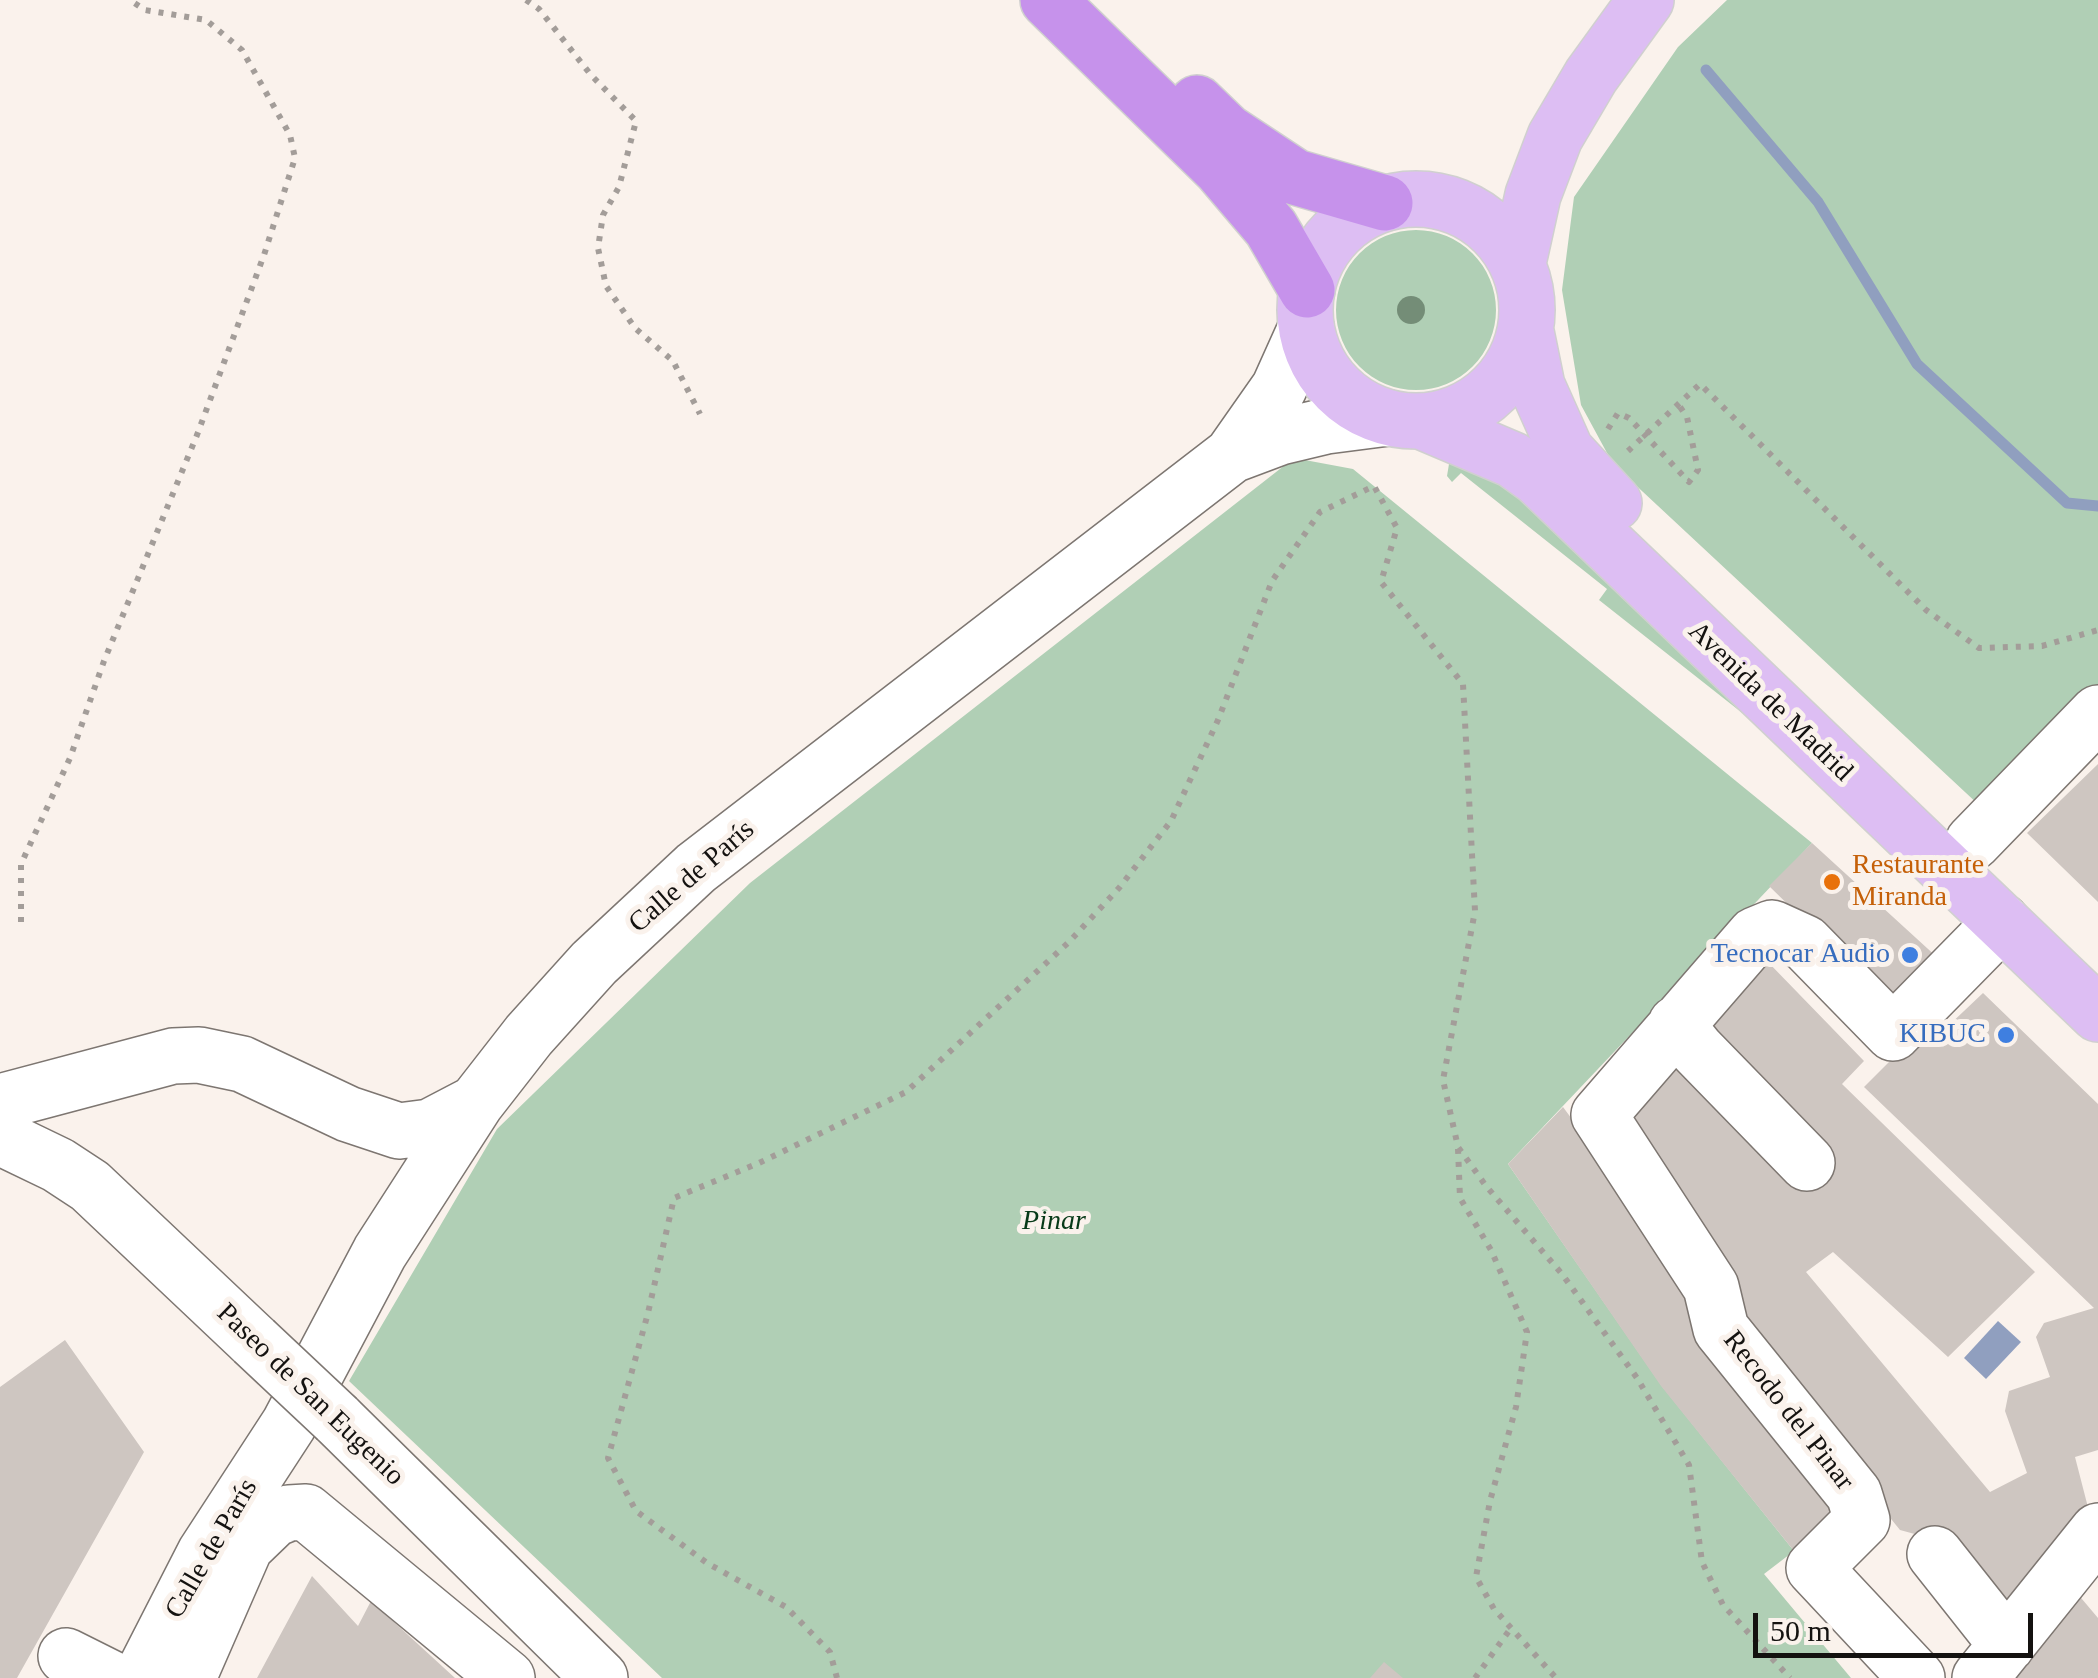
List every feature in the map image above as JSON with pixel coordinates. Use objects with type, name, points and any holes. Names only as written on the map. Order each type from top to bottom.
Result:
[{"type":"highway","points":[[1048,0],[1220,168],[1272,228],[1307,309]]},
{"type":"highway","points":[[1092,0],[1227,132],[1296,177],[1385,203]]},
{"type":"main road","points":[[1448,203],[1480,191],[1530,148],[1591,76],[1646,0]]},
{"type":"main road","points":[[1518,262],[1532,195],[1555,137],[1591,76]]},
{"type":"main road","name":"Avenida de Madrid","points":[[2098,964],[1592,482],[1566,451],[1537,386],[1526,332],[1528,296],[1518,262],[1501,236],[1477,216],[1448,203],[1416,198],[1385,203],[1357,216],[1334,236],[1316,261],[1307,309],[1313,352],[1334,384],[1364,409],[1513,460],[1538,478],[2098,1014]]},
{"type":"main road","name":"Avenida de Madrid","points":[[1405,420],[1457,414],[1489,394],[1512,366],[1526,332]]},
{"type":"street","name":"Calle de París","points":[[188,1678],[248,1545],[313,1422],[380,1252],[476,1102],[529,1035],[594,963],[696,868],[1232,454],[1279,388],[1307,309]]},
{"type":"street","name":"Calle de París","points":[[1232,454],[1280,436],[1326,426],[1405,420]]},
{"type":"street","points":[[1973,842],[2098,713]]},
{"type":"street","name":"Recodo del Pinar","points":[[1917,1678],[1814,1568],[1862,1520],[1854,1494],[1722,1329],[1712,1287],[1599,1115],[1755,935],[1772,928],[1805,943],[1892,1033],[2002,922]]},
{"type":"street","points":[[1676,1024],[1696,1050],[1807,1164]]},
{"type":"street","points":[[0,1102],[173,1056],[199,1055],[242,1064],[348,1114],[398,1131],[430,1127],[476,1102]]},
{"type":"street","name":"Paseo de San Eugenio","points":[[0,1137],[58,1165],[90,1186],[254,1341],[313,1422],[600,1678]]},
{"type":"street","name":"Calle de París","points":[[142,1678],[205,1553],[313,1422]]},
{"type":"street","points":[[248,1545],[274,1519],[306,1512],[506,1678]]},
{"type":"street","points":[[1935,1554],[1994,1662],[2088,1566]]},
{"type":"path","points":[[21,922],[21,864],[70,758],[104,661],[197,436],[295,158],[290,135],[242,50],[206,20],[145,10],[130,0]]},
{"type":"path","points":[[526,0],[636,121],[620,187],[603,215],[598,248],[606,286],[634,328],[673,361],[700,414]]},
{"type":"path","points":[[1624,454],[1700,384],[1926,610],[1979,648],[2042,646],[2098,630]]},
{"type":"path","points":[[1606,436],[1618,413],[1646,434],[1690,482],[1698,470],[1687,417],[1678,404]]},
{"type":"path","points":[[836,1678],[830,1652],[786,1606],[707,1563],[636,1511],[608,1458],[648,1313],[674,1198],[759,1163],[906,1092],[1069,942],[1119,888],[1171,821],[1218,720],[1272,581],[1320,512],[1374,486],[1398,528],[1381,582],[1463,684],[1475,911],[1444,1080],[1458,1147],[1460,1198],[1491,1250],[1527,1332],[1516,1407],[1490,1501],[1476,1577],[1494,1608],[1556,1678]]},
{"type":"path","points":[[1458,1147],[1486,1186],[1562,1274],[1636,1378],[1689,1465],[1702,1562],[1723,1605],[1790,1678]]},
{"type":"path","points":[[1474,1678],[1511,1628]]},
{"type":"green space","points":[[1727,0],[2098,0],[2098,713],[1995,820],[1613,464],[1581,405],[1562,290],[1574,197],[1678,47]]},
{"type":"green space","points":[[1416,230],[1447,236],[1473,253],[1490,279],[1496,310],[1490,341],[1473,367],[1447,384],[1416,390],[1385,384],[1359,367],[1342,341],[1336,310],[1342,279],[1359,253],[1385,236]]},
{"type":"green space","points":[[1454,457],[1498,467],[1760,727],[1599,600],[1607,589],[1461,473],[1452,482],[1447,476]]},
{"type":"green space","name":"Pinar","points":[[1294,458],[1353,469],[1812,843],[1508,1164],[1662,1386],[1794,1551],[1764,1574],[1851,1678],[662,1678],[349,1381],[497,1129],[750,883]]},
{"type":"water","points":[[1998,1321],[2021,1342],[1986,1379],[1964,1358]]},
{"type":"building","points":[[2098,764],[2098,902],[2027,833]]},
{"type":"building","points":[[1812,843],[1939,959],[1892,1006],[1769,886]]},
{"type":"building","points":[[1766,960],[1864,1061],[1842,1084],[2035,1272],[1948,1357],[1833,1252],[1806,1272],[1990,1492],[2027,1473],[2005,1411],[2009,1391],[2050,1377],[2036,1337],[2044,1323],[2094,1308],[1864,1087],[1906,1045],[1926,1047],[1983,993],[2098,1104],[2098,1450],[2075,1457],[2091,1519],[2003,1631],[1933,1539],[1900,1530],[1740,1332],[1613,1119],[1672,1054],[1800,1190],[1824,1163],[1695,1035]]},
{"type":"building","points":[[1563,1107],[1699,1291],[1838,1517],[1794,1551],[1661,1386],[1508,1164]]},
{"type":"building","points":[[65,1340],[144,1452],[17,1678],[0,1678],[0,1387]]},
{"type":"building","points":[[312,1576],[358,1626],[371,1601],[455,1678],[257,1678]]},
{"type":"building","points":[[2071,1586],[2098,1618],[2098,1678],[1994,1678]]},
{"type":"building","points":[[1384,1662],[1403,1678],[1370,1678]]},
{"type":"waterway","points":[[1706,70],[1818,202],[1917,364],[2067,503],[2098,506]]},
{"type":"place","name":"Restaurante Miranda","points":[[1832,882]]},
{"type":"place","name":"Tecnocar Audio","points":[[1910,955]]},
{"type":"place","name":"KIBUC","points":[[2006,1035]]}]
